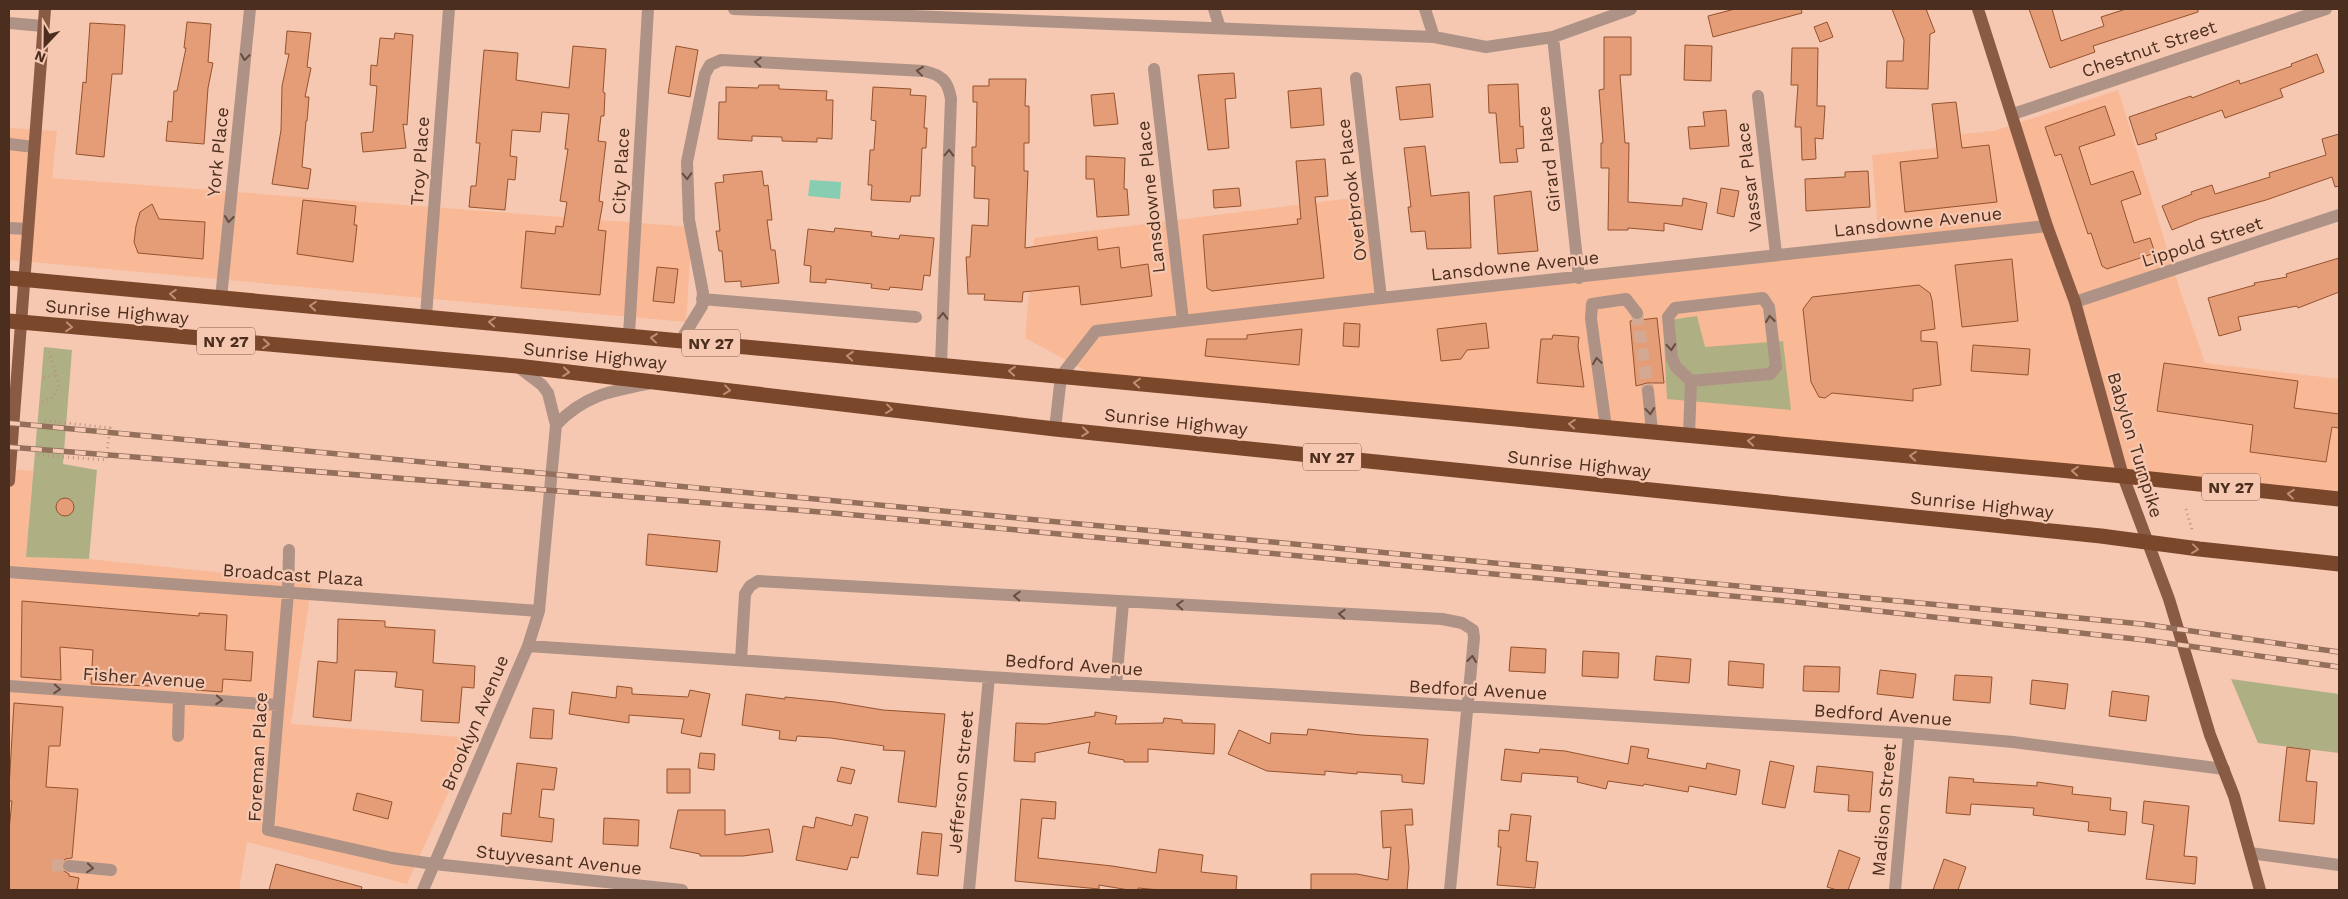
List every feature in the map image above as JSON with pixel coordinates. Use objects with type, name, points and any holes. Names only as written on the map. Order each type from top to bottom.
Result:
[{"type":"highway","name":"Sunrise Highway","points":[[16,279],[941,364],[2123,476],[2339,499]]},
{"type":"highway","name":"Sunrise Highway","points":[[15,321],[518,366],[1055,429],[2102,536],[2339,564]]},
{"type":"main road","points":[[9,481],[16,279],[27,229],[45,9]]},
{"type":"main road","name":"Babylon Turnpike","points":[[1978,9],[2013,114],[2047,226],[2075,302],[2123,476],[2172,608],[2210,735],[2234,796],[2260,890]]},
{"type":"street","name":"York Place","points":[[222,298],[250,9]]},
{"type":"street","name":"Troy Place","points":[[426,316],[450,9]]},
{"type":"street","name":"City Place","points":[[629,335],[648,9]]},
{"type":"street","points":[[734,9],[1008,14],[1220,28],[1434,37],[1486,48],[1553,36],[1631,9]]},
{"type":"street","points":[[1214,9],[1220,28]]},
{"type":"street","points":[[1425,9],[1434,37]]},
{"type":"street","name":"Chestnut Street","points":[[2013,114],[2326,9]]},
{"type":"street","points":[[9,23],[43,26]]},
{"type":"street","name":"Girard Place","points":[[1553,36],[1579,278]]},
{"type":"street","points":[[681,340],[702,306],[689,220],[687,162],[705,74],[710,65],[721,60],[924,70],[938,74],[948,84],[951,100],[941,364]]},
{"type":"street","name":"Lansdowne Place","points":[[1154,69],[1183,321]]},
{"type":"street","name":"Overbrook Place","points":[[1356,78],[1382,298]]},
{"type":"street","name":"Vassar Place","points":[[1758,96],[1776,254]]},
{"type":"street","points":[[9,144],[34,147]]},
{"type":"street","name":"Lippold Street","points":[[2075,302],[2339,214]]},
{"type":"street","name":"Lansdowne Avenue","points":[[1061,376],[1096,332],[1776,254],[2047,226]]},
{"type":"street","points":[[9,228],[27,229]]},
{"type":"street","points":[[702,298],[916,317]]},
{"type":"street","points":[[1762,298],[1769,307],[1776,367],[1770,374],[1691,381],[1676,367],[1672,358],[1668,317],[1674,308],[1762,298]]},
{"type":"street","points":[[1606,427],[1591,319],[1592,304],[1626,299],[1637,313]]},
{"type":"street","points":[[518,366],[542,385],[548,394],[556,425],[539,611],[528,646]]},
{"type":"street","points":[[1055,429],[1061,376]]},
{"type":"street","points":[[1688,435],[1691,381]]},
{"type":"street","points":[[556,425],[571,410],[591,398],[615,390],[659,382]]},
{"type":"street","points":[[1648,390],[1652,432]]},
{"type":"street","name":"Foreman Place","points":[[289,550],[288,593],[268,830],[392,858],[434,864]]},
{"type":"street","name":"Broadcast Plaza","points":[[9,572],[539,611]]},
{"type":"street","points":[[735,660],[745,594],[750,586],[758,581],[1442,619],[1462,623],[1473,630],[1474,638],[1450,890]]},
{"type":"street","points":[[1116,685],[1123,602]]},
{"type":"street","name":"Brooklyn Avenue","points":[[423,890],[528,646],[735,660]]},
{"type":"street","name":"Bedford Avenue","points":[[735,660],[1909,733],[2014,742],[2224,769]]},
{"type":"street","name":"Jefferson Street","points":[[969,890],[989,677]]},
{"type":"street","name":"Fisher Avenue","points":[[9,686],[278,704]]},
{"type":"street","points":[[178,736],[179,698]]},
{"type":"street","name":"Madison Street","points":[[1895,890],[1909,733]]},
{"type":"street","points":[[2250,853],[2339,865]]},
{"type":"street","name":"Stuyvesant Avenue","points":[[434,864],[682,890]]},
{"type":"street","points":[[69,866],[112,870]]},
{"type":"path","points":[[42,402],[54,397],[59,386],[48,348]]},
{"type":"path","points":[[44,378],[56,375]]},
{"type":"path","points":[[38,455],[106,460],[110,428],[41,420]]},
{"type":"path","points":[[103,443],[108,443]]},
{"type":"path","points":[[2186,510],[2194,534]]},
{"type":"shaded area","points":[[2118,90],[2179,287],[2205,363],[2339,379],[2339,493],[1090,373],[1025,338],[1034,238],[1368,196],[1379,295],[1879,242],[1872,155],[1962,145],[1962,134],[1994,131]]},
{"type":"shaded area","points":[[9,128],[57,131],[52,178],[692,227],[686,322],[9,260]]},
{"type":"shaded area","points":[[810,180],[841,182],[840,199],[808,196]]},
{"type":"shaded area","points":[[1697,316],[1705,347],[1783,341],[1791,410],[1667,399],[1663,321]]},
{"type":"shaded area","points":[[44,347],[72,350],[63,464],[97,470],[89,559],[26,557]]},
{"type":"shaded area","points":[[9,469],[33,471],[26,557],[89,559],[312,582],[291,724],[473,738],[407,884],[247,842],[239,890],[9,890]]},
{"type":"shaded area","points":[[2231,679],[2339,694],[2339,753],[2258,743]]},
{"type":"building","points":[[1735,9],[1801,9],[1802,13],[1713,37],[1708,16]]},
{"type":"building","points":[[1892,9],[1926,9],[1935,32],[1930,34],[1928,89],[1886,88],[1887,61],[1903,61],[1904,40]]},
{"type":"building","points":[[2029,9],[2052,9],[2061,41],[2104,26],[2101,17],[2126,9],[2198,9],[2198,12],[2093,46],[2095,52],[2050,68]]},
{"type":"building","points":[[187,22],[211,24],[208,62],[213,63],[208,88],[204,144],[166,141],[168,121],[172,122],[174,91],[177,91],[186,48],[184,48]]},
{"type":"building","points":[[1827,22],[1833,37],[1820,42],[1814,27]]},
{"type":"building","points":[[90,23],[125,25],[122,74],[112,74],[104,157],[76,154],[83,82],[86,83]]},
{"type":"building","points":[[287,31],[311,33],[307,67],[311,68],[305,97],[309,97],[302,167],[311,169],[308,189],[272,184],[281,130],[282,86],[289,54],[285,54]]},
{"type":"building","points":[[395,33],[413,35],[407,125],[403,124],[406,148],[363,152],[361,133],[373,132],[377,86],[370,85],[371,65],[377,66],[380,38],[394,39]]},
{"type":"building","points":[[1604,37],[1631,37],[1631,75],[1620,75],[1625,143],[1629,143],[1628,202],[1682,206],[1683,198],[1707,203],[1702,230],[1664,223],[1664,231],[1628,228],[1628,230],[1608,230],[1609,168],[1601,168],[1601,143],[1603,143],[1599,90],[1604,89]]},
{"type":"building","points":[[1685,45],[1712,46],[1711,81],[1684,80]]},
{"type":"building","points":[[573,46],[606,49],[603,92],[605,93],[604,116],[601,116],[598,141],[606,142],[599,201],[603,202],[598,230],[606,231],[600,295],[521,288],[526,231],[555,234],[556,226],[563,227],[567,202],[560,201],[568,149],[565,149],[569,114],[542,112],[540,132],[512,130],[510,156],[517,157],[515,180],[508,179],[505,210],[469,207],[471,186],[476,186],[480,143],[476,143],[484,50],[518,53],[516,80],[569,88]]},
{"type":"building","points":[[676,46],[698,50],[690,97],[668,93]]},
{"type":"building","points":[[1792,48],[1818,48],[1817,106],[1825,106],[1823,139],[1815,138],[1816,159],[1802,160],[1801,127],[1795,127],[1798,85],[1791,85]]},
{"type":"building","points":[[2317,54],[2324,72],[2280,89],[2283,97],[2225,118],[2222,110],[2155,134],[2157,139],[2138,145],[2129,117],[2191,96],[2192,98],[2239,80],[2240,84],[2292,66],[2291,64]]},
{"type":"building","points":[[1234,73],[1236,98],[1225,99],[1229,148],[1208,150],[1198,75]]},
{"type":"building","points":[[989,79],[1026,79],[1025,106],[1029,106],[1029,143],[1024,143],[1024,171],[1028,171],[1025,248],[1097,237],[1098,250],[1119,247],[1121,268],[1148,264],[1152,296],[1081,305],[1079,286],[1023,292],[1022,302],[984,300],[985,294],[968,294],[966,257],[970,257],[972,225],[988,226],[989,199],[974,198],[975,166],[972,166],[972,147],[976,147],[977,102],[973,102],[973,86],[989,86]]},
{"type":"building","points":[[1430,84],[1433,117],[1400,120],[1396,87]]},
{"type":"building","points":[[1518,84],[1520,127],[1523,126],[1524,148],[1516,149],[1518,162],[1500,163],[1496,113],[1489,113],[1488,85]]},
{"type":"building","points":[[759,85],[779,85],[779,89],[827,91],[826,100],[833,100],[832,139],[817,138],[817,142],[782,141],[782,137],[752,136],[752,141],[718,139],[719,102],[726,102],[726,87],[758,88]]},
{"type":"building","points":[[873,87],[911,89],[910,95],[926,96],[924,128],[927,128],[926,148],[922,148],[920,196],[911,196],[910,202],[871,200],[872,185],[868,185],[870,150],[874,150],[876,121],[871,120]]},
{"type":"building","points":[[1321,88],[1324,125],[1291,128],[1288,91]]},
{"type":"building","points":[[1114,93],[1118,124],[1094,126],[1091,95]]},
{"type":"building","points":[[1956,102],[1962,148],[1989,145],[1997,202],[1905,212],[1900,162],[1938,158],[1932,104]]},
{"type":"building","points":[[2105,106],[2115,135],[2079,147],[2091,185],[2133,171],[2141,194],[2121,201],[2134,243],[2150,238],[2155,253],[2107,269],[2102,266],[2091,233],[2088,234],[2061,154],[2055,156],[2045,127]]},
{"type":"building","points":[[1726,110],[1729,146],[1690,149],[1688,127],[1705,126],[1703,112]]},
{"type":"building","points":[[2339,134],[2339,186],[2335,187],[2332,177],[2266,200],[2199,219],[2172,230],[2162,206],[2192,194],[2191,192],[2212,185],[2215,194],[2270,177],[2269,173],[2326,155],[2322,139]]},
{"type":"building","points":[[1425,146],[1431,196],[1469,192],[1471,248],[1427,249],[1425,231],[1411,232],[1408,207],[1411,207],[1404,148]]},
{"type":"building","points":[[1086,156],[1125,158],[1124,189],[1127,189],[1129,215],[1097,217],[1094,179],[1086,179]]},
{"type":"building","points":[[1325,159],[1328,196],[1315,197],[1324,278],[1212,291],[1207,288],[1203,235],[1298,224],[1297,219],[1301,219],[1296,161]]},
{"type":"building","points":[[762,171],[764,186],[768,185],[772,220],[767,220],[771,250],[775,250],[779,283],[741,287],[741,281],[725,282],[722,251],[719,251],[716,231],[720,231],[715,183],[724,182],[723,175]]},
{"type":"building","points":[[1868,171],[1870,207],[1806,211],[1805,179],[1845,177],[1845,172]]},
{"type":"building","points":[[1239,188],[1241,206],[1214,208],[1213,190]]},
{"type":"building","points":[[1721,188],[1739,191],[1734,217],[1717,213]]},
{"type":"building","points":[[1531,191],[1538,251],[1498,254],[1494,196]]},
{"type":"building","points":[[303,200],[356,206],[354,225],[357,225],[353,262],[297,254]]},
{"type":"building","points":[[152,204],[159,219],[205,222],[203,259],[138,253],[134,242],[140,212]]},
{"type":"building","points":[[835,228],[872,232],[871,236],[899,239],[900,235],[934,238],[930,276],[924,275],[922,290],[890,287],[889,290],[871,288],[872,284],[826,279],[826,283],[810,282],[811,266],[804,265],[808,229],[834,232]]},
{"type":"building","points":[[2339,258],[2339,292],[2298,308],[2297,306],[2238,317],[2241,330],[2219,336],[2208,298],[2255,285],[2254,283],[2287,277],[2286,274]]},
{"type":"building","points":[[2012,259],[2018,321],[1962,327],[1955,265]]},
{"type":"building","points":[[657,267],[678,269],[674,303],[653,301]]},
{"type":"building","points":[[1919,285],[1930,293],[1935,329],[1921,331],[1921,341],[1937,342],[1941,385],[1913,389],[1913,401],[1832,393],[1825,398],[1819,397],[1811,382],[1803,309],[1812,297]]},
{"type":"building","points":[[1657,318],[1664,383],[1647,383],[1636,386],[1630,321]]},
{"type":"building","points":[[1344,323],[1360,324],[1359,347],[1343,346]]},
{"type":"building","points":[[1486,323],[1489,348],[1467,350],[1461,359],[1441,361],[1437,329]]},
{"type":"building","points":[[1302,329],[1299,365],[1205,356],[1207,339],[1247,339],[1247,335]]},
{"type":"building","points":[[1553,335],[1579,337],[1578,346],[1584,387],[1537,383],[1541,339],[1552,339]]},
{"type":"building","points":[[1973,345],[2030,349],[2028,375],[1971,371]]},
{"type":"building","points":[[2164,363],[2298,381],[2294,408],[2339,414],[2339,428],[2332,427],[2326,462],[2250,452],[2253,425],[2157,411]]},
{"type":"building","points":[[65,498],[71,501],[74,507],[71,513],[65,516],[59,513],[56,507],[59,501]]},
{"type":"building","points":[[648,534],[720,541],[717,572],[646,565]]},
{"type":"building","points":[[22,601],[199,616],[199,613],[227,615],[225,650],[253,652],[251,681],[223,679],[222,692],[196,690],[197,682],[152,679],[152,686],[91,684],[93,650],[60,647],[61,680],[21,677]]},
{"type":"building","points":[[338,619],[385,621],[385,627],[435,630],[433,663],[475,666],[474,688],[462,687],[459,723],[421,721],[423,690],[395,687],[397,672],[355,670],[351,721],[313,717],[318,661],[337,663]]},
{"type":"building","points":[[1511,647],[1546,649],[1545,673],[1509,671]]},
{"type":"building","points":[[1583,651],[1619,653],[1618,678],[1582,676]]},
{"type":"building","points":[[1656,656],[1691,659],[1689,683],[1654,680]]},
{"type":"building","points":[[1729,661],[1764,664],[1763,688],[1728,685]]},
{"type":"building","points":[[1804,666],[1840,667],[1839,692],[1803,691]]},
{"type":"building","points":[[1880,670],[1916,674],[1913,698],[1877,694]]},
{"type":"building","points":[[1955,675],[1992,677],[1990,703],[1953,700]]},
{"type":"building","points":[[2032,680],[2068,684],[2065,709],[2030,704]]},
{"type":"building","points":[[617,686],[632,688],[632,694],[688,697],[690,690],[710,694],[701,737],[681,733],[684,719],[629,715],[629,723],[569,714],[572,692],[616,698]]},
{"type":"building","points":[[2112,691],[2149,696],[2146,721],[2109,716]]},
{"type":"building","points":[[746,694],[835,702],[883,710],[945,714],[936,807],[898,802],[905,751],[883,750],[884,746],[831,738],[797,736],[796,741],[779,739],[780,731],[742,725]]},
{"type":"building","points":[[14,703],[63,707],[60,746],[49,746],[46,787],[78,789],[72,858],[65,859],[61,866],[62,870],[69,874],[69,876],[79,878],[77,890],[9,890],[9,830],[12,801],[9,801],[9,788]]},
{"type":"building","points":[[533,708],[554,710],[552,739],[530,738]]},
{"type":"building","points":[[1095,712],[1117,716],[1115,724],[1163,723],[1164,718],[1182,720],[1182,723],[1215,724],[1214,754],[1148,749],[1148,762],[1124,762],[1124,760],[1088,753],[1090,742],[1035,753],[1035,762],[1014,761],[1016,723],[1046,724],[1095,716]]},
{"type":"building","points":[[1308,729],[1361,735],[1428,739],[1424,784],[1402,782],[1402,775],[1325,771],[1325,775],[1267,771],[1228,754],[1239,730],[1270,744],[1271,733],[1307,735]]},
{"type":"building","points":[[1631,746],[1649,749],[1647,758],[1706,769],[1707,763],[1740,770],[1736,795],[1689,786],[1688,792],[1644,784],[1643,786],[1608,781],[1606,789],[1577,782],[1578,777],[1522,773],[1521,782],[1501,780],[1505,749],[1539,753],[1540,749],[1565,751],[1628,764]]},
{"type":"building","points":[[2287,747],[2310,750],[2306,781],[2317,782],[2314,824],[2279,821]]},
{"type":"building","points":[[700,753],[715,754],[714,770],[698,768]]},
{"type":"building","points":[[1770,761],[1794,766],[1785,808],[1762,804]]},
{"type":"building","points":[[517,763],[557,768],[554,790],[542,789],[539,817],[554,819],[552,842],[501,836],[503,813],[511,814]]},
{"type":"building","points":[[1817,766],[1873,772],[1870,812],[1848,811],[1849,795],[1814,792]]},
{"type":"building","points":[[841,767],[855,770],[851,784],[837,781]]},
{"type":"building","points":[[667,769],[690,769],[690,793],[667,793]]},
{"type":"building","points":[[1949,777],[1974,779],[1973,782],[2037,786],[2037,782],[2073,787],[2072,794],[2111,798],[2110,810],[2127,812],[2125,835],[2088,831],[2089,822],[2033,815],[2034,808],[1971,804],[1970,815],[1946,813]]},
{"type":"building","points":[[357,793],[392,802],[388,819],[353,810]]},
{"type":"building","points":[[1021,799],[1056,802],[1055,819],[1042,818],[1038,858],[1156,873],[1159,849],[1203,855],[1201,872],[1237,876],[1236,890],[1160,890],[1138,888],[1138,890],[1129,890],[1099,885],[1099,889],[1015,881]]},
{"type":"building","points":[[2144,801],[2189,806],[2184,856],[2197,857],[2195,884],[2146,879],[2154,825],[2142,823]]},
{"type":"building","points":[[1412,809],[1413,825],[1405,825],[1409,867],[1407,890],[1311,890],[1311,874],[1357,874],[1388,880],[1391,847],[1383,848],[1381,811]]},
{"type":"building","points":[[678,810],[725,810],[725,835],[769,829],[773,852],[743,856],[700,856],[700,854],[670,848]]},
{"type":"building","points":[[855,814],[868,817],[858,858],[851,857],[847,870],[796,860],[803,826],[814,828],[816,817],[852,826]]},
{"type":"building","points":[[1511,814],[1531,816],[1526,861],[1538,862],[1535,888],[1497,885],[1501,847],[1498,847],[1499,830],[1509,831]]},
{"type":"building","points":[[604,818],[639,820],[638,846],[603,844]]},
{"type":"building","points":[[922,832],[942,834],[938,876],[917,874]]},
{"type":"building","points":[[1839,850],[1860,858],[1848,890],[1837,890],[1827,887]]},
{"type":"building","points":[[1944,859],[1966,867],[1958,890],[1933,890]]},
{"type":"building","points":[[276,864],[362,887],[361,890],[269,890]]},
{"type":"tunnel","points":[[1637,313],[1648,391]]},
{"type":"tunnel","points":[[52,865],[69,866]]},
{"type":"railway","points":[[9,423],[2142,624],[2339,652]]},
{"type":"railway","points":[[9,447],[833,513],[1786,601],[2145,640],[2339,667]]}]
